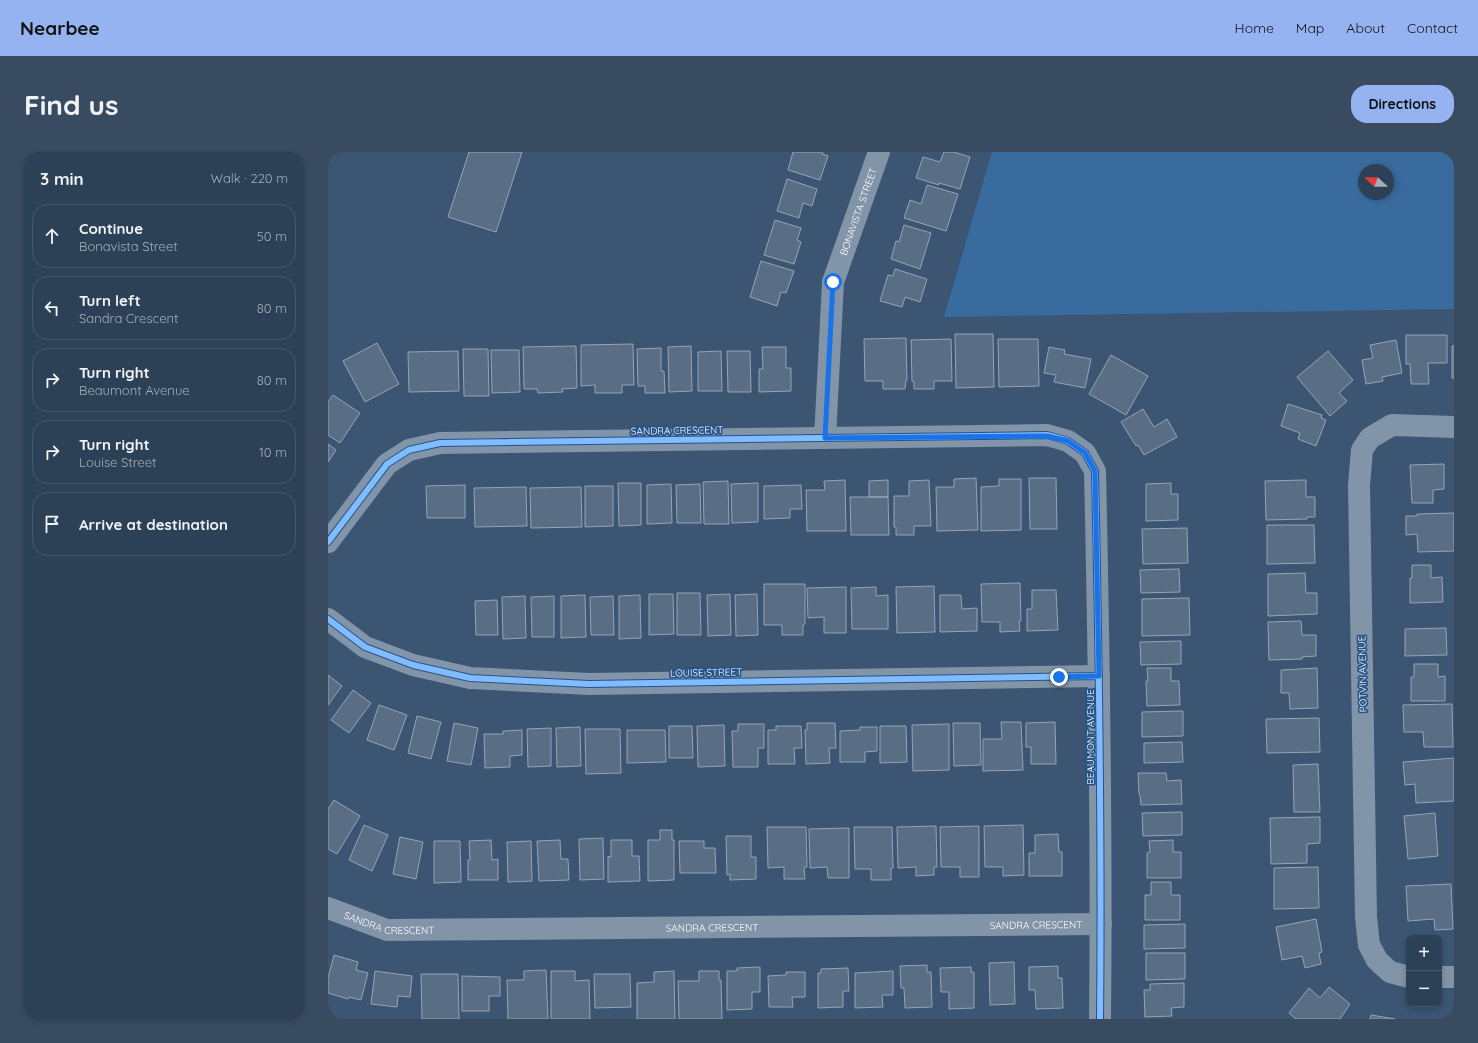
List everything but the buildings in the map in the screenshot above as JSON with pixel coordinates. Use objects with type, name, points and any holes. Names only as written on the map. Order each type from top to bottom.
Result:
[{"type":"street","name":"BONAVISTA STREET","points":[[825,438],[833,282],[879,152]]},
{"type":"street","name":"POTVIN AVENUE","points":[[1406,976],[1390,972],[1377,960],[1369,945],[1367,924],[1359,485],[1362,450],[1370,438],[1392,425],[1454,427]]},
{"type":"street","name":"SANDRA CRESCENT","points":[[328,542],[387,464],[409,450],[440,443],[1047,436],[1068,441]]},
{"type":"street","name":"BEAUMONT AVENUE","points":[[1068,441],[1085,453],[1095,471],[1099,676],[1101,924],[1100,1019]]},
{"type":"street","name":"LOUISE STREET","points":[[328,619],[365,647],[413,665],[470,678],[589,684],[1099,676]]},
{"type":"street","name":"SANDRA CRESCENT","points":[[328,908],[335,912],[387,930],[1101,924]]},
{"type":"street","points":[[1442,977],[1454,977]]},
{"type":"shaded area","points":[[992,152],[1454,152],[1454,309],[944,317]]},
{"type":"cycle path","points":[[328,542],[387,464],[409,450],[440,443],[1047,435],[1068,441],[1085,453],[1095,471],[1100,745],[1100,1019]]},
{"type":"cycle path","points":[[328,619],[365,647],[413,665],[470,678],[589,684],[1099,676]]},
{"type":"route","points":[[833,282],[825,438],[1047,436],[1068,441],[1085,453],[1095,471],[1099,676],[1059,677]]}]
